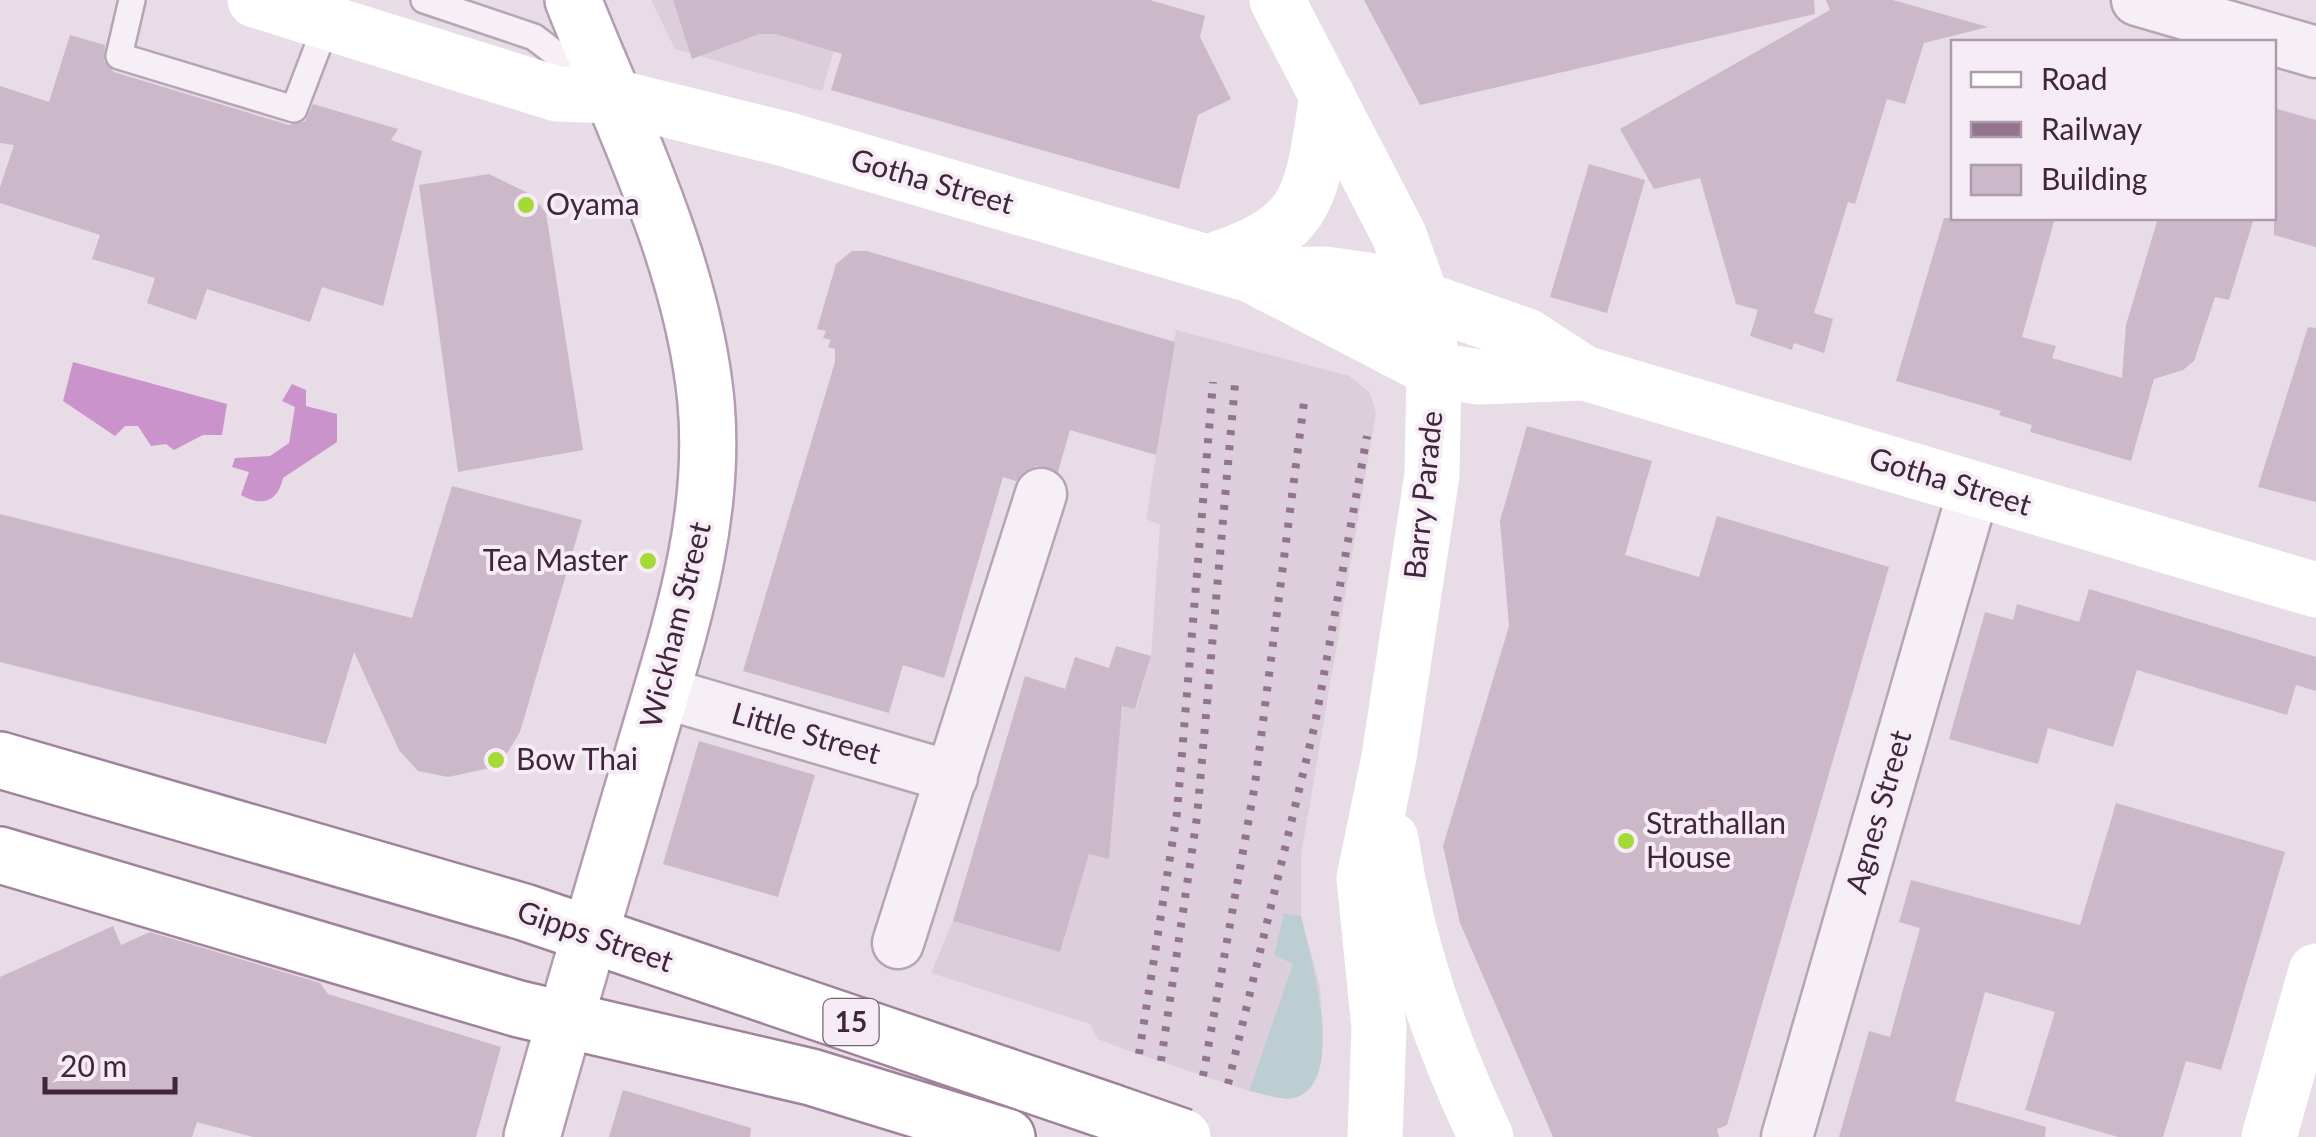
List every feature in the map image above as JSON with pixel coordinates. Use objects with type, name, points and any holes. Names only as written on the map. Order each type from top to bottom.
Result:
[{"type":"main road","name":"Gotha Street","points":[[255,0],[335,11],[557,94],[611,96],[786,140],[1230,269],[1434,370],[1479,377],[1584,373]]},
{"type":"main road","name":"Wickham Street","points":[[532,1137],[661,692],[703,533],[709,472],[706,401],[688,306],[573,0]]},
{"type":"main road","name":"Barry Parade","points":[[1277,0],[1399,234],[1422,300],[1434,370],[1432,475],[1364,878],[1380,1028],[1375,1137]]},
{"type":"main road","points":[[1230,269],[1300,211],[1318,155],[1327,95]]},
{"type":"main road","name":"Gotha Street","points":[[1230,269],[1346,276],[1527,336],[1584,373],[2316,590]]},
{"type":"main road","name":"Gipps Street","points":[[0,760],[165,804],[524,912],[1182,1137]]},
{"type":"main road","name":"Barry Parade","points":[[1383,781],[1412,951],[1442,1044],[1486,1137]]},
{"type":"main road","name":"15","points":[[0,855],[565,1020],[811,1077],[1007,1137]]},
{"type":"main road","points":[[2269,1137],[2316,972]]},
{"type":"street","points":[[2138,0],[2275,40]]},
{"type":"street","points":[[2276,40],[2316,52]]},
{"type":"street","name":"Agnes Street","points":[[1787,1137],[1974,488]]},
{"type":"street","points":[[898,943],[1042,494]]},
{"type":"street","name":"Little Street","points":[[661,692],[952,777]]},
{"type":"lane","points":[[132,0],[119,56],[294,109],[335,11]]},
{"type":"lane","name":"Gotha Street","points":[[424,0],[534,37],[611,96]]},
{"type":"shaded area","points":[[651,0],[849,0],[822,91],[675,49]]},
{"type":"shaded area","points":[[1176,330],[1349,376],[1370,393],[1376,413],[1301,856],[1301,916],[1320,986],[1323,1031],[1314,1078],[1294,1098],[1249,1091],[1123,1049],[1098,1039],[1090,1024],[931,973],[953,921],[1060,952],[1089,854],[1123,707],[1136,709],[1151,656],[1160,525],[1146,519]]},
{"type":"shaded area","points":[[73,362],[227,404],[222,435],[203,435],[174,450],[166,444],[151,446],[138,426],[125,426],[115,436],[63,401]]},
{"type":"shaded area","points":[[292,384],[306,390],[306,406],[337,414],[337,442],[283,478],[273,497],[262,501],[249,499],[241,495],[249,472],[232,467],[235,458],[270,456],[289,443],[295,407],[282,401]]},
{"type":"shaded area","points":[[1284,913],[1301,916],[1317,985],[1323,1043],[1320,1068],[1311,1087],[1289,1099],[1249,1091],[1293,964],[1274,955]]},
{"type":"building","points":[[673,0],[1150,0],[1205,16],[1200,37],[1231,99],[1198,115],[1179,189],[831,90],[842,54],[776,34],[759,34],[692,59]]},
{"type":"building","points":[[1364,0],[1814,0],[1815,14],[1420,105]]},
{"type":"building","points":[[1826,0],[1893,0],[1988,27],[1924,43],[1905,104],[1887,99],[1855,204],[1848,202],[1814,313],[1833,319],[1824,353],[1794,343],[1792,350],[1750,336],[1758,310],[1736,304],[1700,178],[1654,189],[1620,129],[1830,10]]},
{"type":"building","points":[[70,35],[105,45],[104,61],[114,72],[289,125],[305,121],[313,104],[398,129],[391,140],[422,151],[383,306],[322,287],[310,322],[207,289],[196,320],[147,303],[155,278],[92,259],[100,235],[0,203],[0,187],[14,145],[0,143],[0,86],[49,102]]},
{"type":"building","points":[[2276,109],[2316,120],[2316,247],[2274,235]]},
{"type":"building","points":[[1589,164],[1645,180],[1607,313],[1550,297]]},
{"type":"building","points":[[489,174],[532,195],[546,213],[583,450],[458,472],[419,185]]},
{"type":"building","points":[[1944,218],[2054,220],[2022,337],[2056,346],[2052,358],[2122,378],[2126,325],[2157,220],[2253,220],[2229,300],[2215,297],[2194,361],[2183,370],[2154,379],[2131,461],[2030,432],[2032,425],[1999,415],[2001,411],[1896,381]]},
{"type":"building","points":[[852,251],[867,251],[1175,342],[1156,455],[1070,430],[1058,472],[1036,466],[1016,481],[1003,477],[944,678],[903,665],[889,713],[743,671],[835,362],[835,349],[828,347],[831,340],[823,338],[826,331],[817,329],[836,264]]},
{"type":"building","points":[[2308,327],[2316,328],[2316,502],[2258,487]]},
{"type":"building","points":[[1527,426],[1652,461],[1625,555],[1699,577],[1717,516],[1889,567],[1727,1125],[1717,1129],[1719,1137],[1553,1137],[1460,923],[1443,846],[1509,626],[1500,521]]},
{"type":"building","points":[[452,486],[582,520],[520,732],[499,766],[448,777],[418,771],[399,750],[354,652],[326,744],[0,662],[0,514],[412,618]]},
{"type":"building","points":[[2089,589],[2316,657],[2316,691],[2296,685],[2287,715],[2137,670],[2113,747],[2048,728],[2038,764],[1949,739],[1985,612],[2013,620],[2017,604],[2079,622]]},
{"type":"building","points":[[1116,646],[1151,656],[1135,709],[1122,706],[1109,859],[1089,854],[1060,952],[953,921],[1025,676],[1065,689],[1075,657],[1109,668]]},
{"type":"building","points":[[699,741],[815,775],[778,897],[663,864]]},
{"type":"building","points":[[2116,803],[2285,852],[2221,1070],[2186,1061],[2163,1137],[2118,1137],[2025,1110],[2055,1012],[1985,992],[1955,1101],[2046,1127],[2045,1137],[1839,1137],[1869,1031],[1890,1037],[1920,928],[1899,922],[1911,880],[2080,925]]},
{"type":"building","points":[[113,926],[121,945],[150,932],[320,983],[328,994],[501,1047],[476,1137],[253,1137],[197,1122],[192,1137],[0,1137],[0,977]]},
{"type":"building","points":[[623,1090],[751,1128],[750,1137],[609,1137]]},
{"type":"railway","points":[[1139,1054],[1177,813],[1213,382]]},
{"type":"railway","points":[[1161,1061],[1197,817],[1235,384]]},
{"type":"railway","points":[[1203,1076],[1255,784],[1304,402]]},
{"type":"railway","points":[[1228,1084],[1315,724],[1367,436]]},
{"type":"place","name":"Oyama","points":[[526,205]]},
{"type":"place","name":"Tea Master","points":[[648,561]]},
{"type":"place","name":"Bow Thai","points":[[496,760]]},
{"type":"place","name":"Strathallan House","points":[[1626,841]]}]
